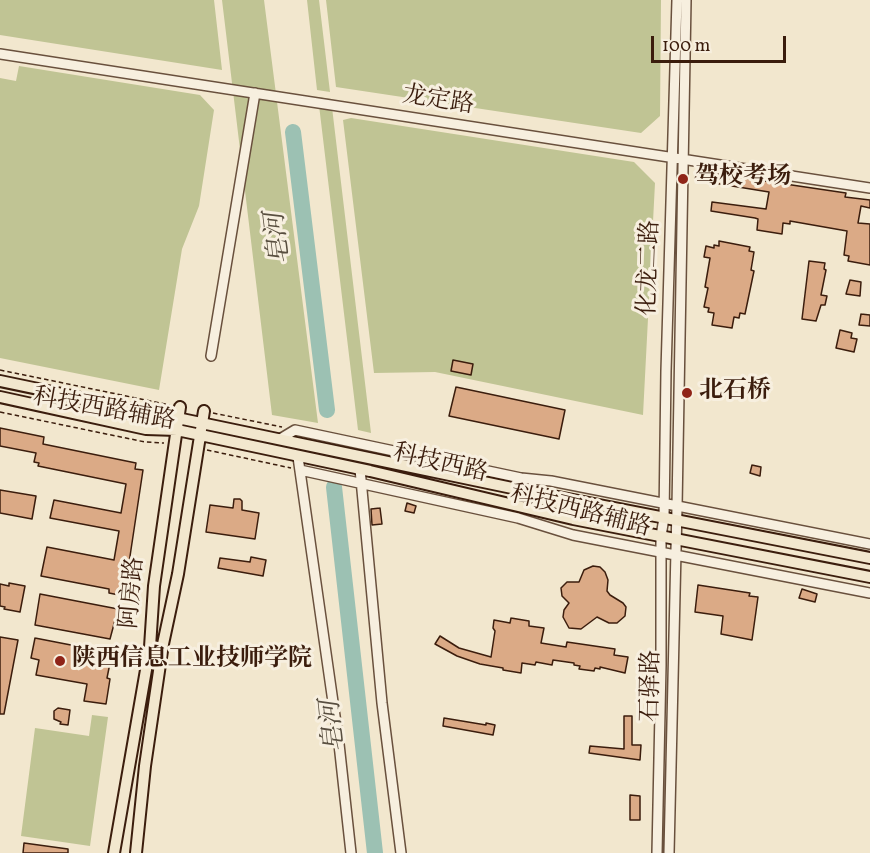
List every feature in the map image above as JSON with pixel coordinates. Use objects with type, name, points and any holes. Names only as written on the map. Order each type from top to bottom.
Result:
[{"type":"main road","name":"科技西路","points":[[0,381],[180,412],[280,439],[512,488],[870,558]]},
{"type":"main road","name":"科技西路","points":[[0,397],[146,429],[177,430],[360,469],[573,519],[870,577]]},
{"type":"main road","name":"阿房路","points":[[114,853],[150,647],[154,586],[180,412]]},
{"type":"main road","name":"阿房路","points":[[136,853],[145,766],[163,644],[178,574],[203,417]]},
{"type":"street","name":"化龙二路","points":[[677,0],[677,521]]},
{"type":"street","name":"化龙二路","points":[[661,536],[664,518],[666,371],[686,0]]},
{"type":"street","name":"龙定路","points":[[0,54],[870,188]]},
{"type":"street","points":[[211,356],[255,93]]},
{"type":"street","points":[[280,439],[295,430]]},
{"type":"street","name":"科技西路辅路","points":[[295,430],[521,478],[870,544]]},
{"type":"street","points":[[298,456],[339,744],[351,853]]},
{"type":"street","points":[[360,469],[382,703],[401,853]]},
{"type":"street","name":"科技西路辅路","points":[[300,470],[518,518],[573,535],[870,593]]},
{"type":"street","name":"石驿路","points":[[669,853],[677,521]]},
{"type":"street","name":"石驿路","points":[[657,853],[661,536]]},
{"type":"path","name":"科技西路辅路","points":[[0,370],[180,412]]},
{"type":"path","name":"科技西路辅路","points":[[0,412],[145,442],[174,443]]},
{"type":"path","name":"科技西路辅路","points":[[203,417],[295,430]]},
{"type":"path","name":"科技西路辅路","points":[[197,448],[300,470]]},
{"type":"green space","points":[[0,0],[214,0],[222,70],[0,35]]},
{"type":"green space","points":[[222,0],[264,0],[318,423],[272,415]]},
{"type":"green space","points":[[307,0],[319,0],[330,92],[317,90]]},
{"type":"green space","points":[[326,0],[661,0],[660,116],[641,133],[336,87]]},
{"type":"green space","points":[[19,66],[200,95],[214,110],[199,206],[182,249],[159,390],[0,358],[0,78],[16,81]]},
{"type":"green space","points":[[318,97],[331,99],[371,433],[358,430]]},
{"type":"green space","points":[[351,118],[634,162],[655,183],[643,415],[435,372],[374,373],[343,120]]},
{"type":"green space","points":[[92,715],[108,717],[90,846],[21,836],[35,728],[89,736]]},
{"type":"building","points":[[697,171],[846,193],[845,197],[870,200],[870,208],[861,206],[858,223],[870,224],[870,265],[848,261],[849,256],[844,255],[847,231],[790,221],[790,224],[783,223],[782,234],[757,230],[758,219],[755,218],[711,211],[712,202],[766,209],[769,192],[695,180]]},
{"type":"building","points":[[719,241],[750,247],[749,251],[754,252],[751,270],[754,271],[745,314],[740,313],[739,318],[734,317],[732,328],[712,325],[714,313],[708,312],[709,308],[704,307],[710,258],[704,257],[706,246],[714,248],[714,245],[719,246]]},
{"type":"building","points":[[809,261],[825,263],[824,269],[826,270],[821,295],[827,296],[825,305],[821,305],[816,321],[802,319]]},
{"type":"building","points":[[850,280],[861,282],[860,296],[846,294]]},
{"type":"building","points":[[861,314],[870,315],[870,326],[859,325]]},
{"type":"building","points":[[840,330],[852,333],[851,338],[857,339],[854,352],[836,348]]},
{"type":"building","points":[[453,360],[473,364],[471,375],[451,371]]},
{"type":"building","points":[[456,387],[565,410],[559,439],[449,416]]},
{"type":"building","points":[[0,428],[44,437],[43,444],[136,463],[135,469],[143,470],[124,596],[109,593],[109,589],[41,576],[47,547],[114,560],[119,531],[50,518],[54,500],[121,513],[126,484],[38,466],[39,463],[34,462],[36,453],[0,446]]},
{"type":"building","points":[[752,465],[761,467],[760,476],[750,473]]},
{"type":"building","points":[[0,490],[36,496],[32,519],[0,513]]},
{"type":"building","points":[[234,499],[242,501],[242,510],[259,513],[255,539],[206,532],[210,505],[233,508]]},
{"type":"building","points":[[407,503],[416,506],[414,513],[405,511]]},
{"type":"building","points":[[380,508],[382,524],[372,525],[371,509]]},
{"type":"building","points":[[251,557],[266,560],[263,576],[218,568],[220,558],[250,562]]},
{"type":"building","points":[[593,566],[600,567],[605,572],[608,580],[607,591],[626,607],[625,616],[617,623],[609,623],[597,617],[581,629],[569,628],[563,617],[564,610],[569,603],[562,596],[561,588],[567,582],[579,582],[584,570]]},
{"type":"building","points":[[9,583],[25,586],[20,612],[0,606],[0,584],[9,586]]},
{"type":"building","points":[[698,585],[750,593],[749,596],[758,597],[752,640],[721,634],[723,616],[695,612]]},
{"type":"building","points":[[802,589],[817,594],[815,602],[799,598]]},
{"type":"building","points":[[40,594],[118,609],[110,639],[35,625]]},
{"type":"building","points":[[511,618],[529,621],[529,626],[544,628],[541,643],[566,647],[567,642],[615,649],[614,655],[628,657],[625,673],[600,667],[600,669],[595,668],[594,671],[579,669],[580,666],[574,663],[553,660],[552,665],[536,662],[535,665],[522,663],[521,673],[480,664],[457,656],[435,644],[440,636],[459,648],[491,657],[495,631],[494,620],[510,623]]},
{"type":"building","points":[[0,637],[18,640],[4,714],[0,714]]},
{"type":"building","points":[[35,638],[112,653],[107,678],[110,679],[106,704],[84,701],[87,684],[36,675],[39,660],[31,658]]},
{"type":"building","points":[[58,708],[70,710],[68,725],[60,724],[61,722],[54,719],[54,711]]},
{"type":"building","points":[[624,716],[632,716],[632,745],[641,745],[640,760],[589,753],[590,746],[624,749]]},
{"type":"building","points":[[444,718],[495,725],[493,735],[443,726]]},
{"type":"building","points":[[630,795],[640,796],[640,820],[630,820]]},
{"type":"building","points":[[24,843],[68,849],[68,853],[23,853]]},
{"type":"waterway","name":"皂河","points":[[293,132],[327,410]]},
{"type":"waterway","name":"皂河","points":[[334,487],[375,853]]},
{"type":"place","name":"驾校考场","points":[[683,179]]},
{"type":"place","name":"北石桥","points":[[687,393]]},
{"type":"place","name":"陕西信息工业技师学院","points":[[60,661]]}]
